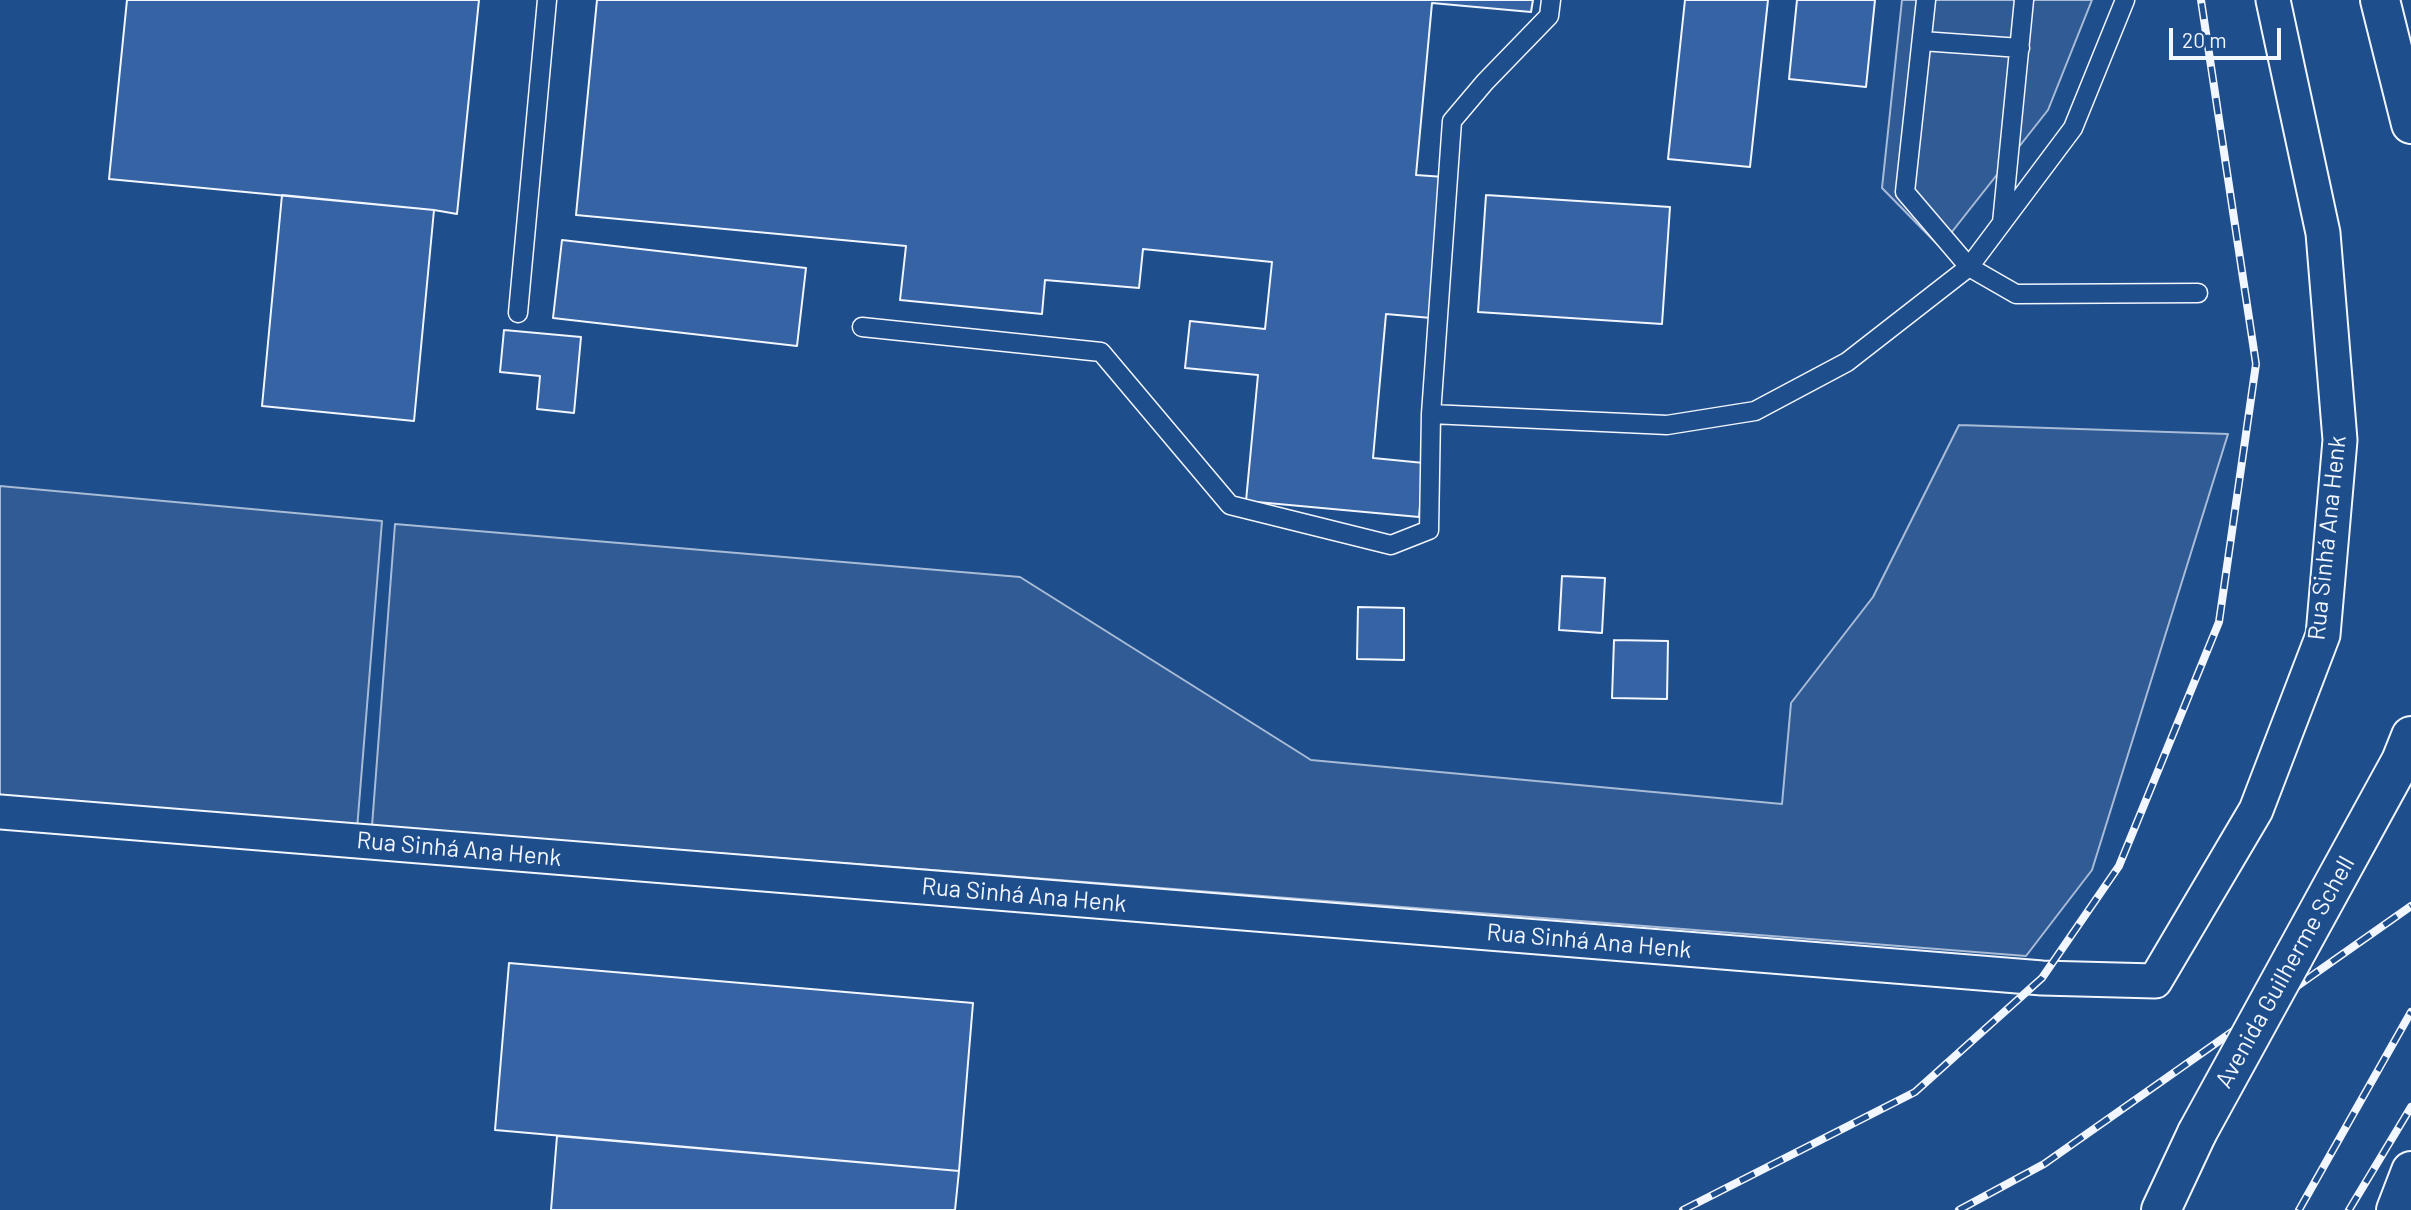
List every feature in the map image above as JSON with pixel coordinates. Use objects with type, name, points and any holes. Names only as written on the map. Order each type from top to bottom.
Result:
[{"type":"main road","points":[[2380,0],[2411,124]]},
{"type":"main road","name":"Avenida Guilherme Schell","points":[[2161,1210],[2197,1133],[2402,761],[2411,736]]},
{"type":"main road","points":[[2396,1210],[2411,1171]]},
{"type":"street","name":"Rua Sinhá Ana Henk","points":[[0,811],[2028,977],[2155,981],[2256,810],[2323,635],[2340,440],[2323,233],[2273,0]]},
{"type":"lane","points":[[519,313],[547,0]]},
{"type":"lane","points":[[862,327],[1101,352],[1230,505],[1391,545],[1429,530],[1431,414],[1452,121],[1485,82],[1549,16],[1551,0]]},
{"type":"lane","points":[[1926,0],[1905,192],[1969,267],[2016,294],[2198,293]]},
{"type":"lane","points":[[2002,223],[2024,0]]},
{"type":"lane","points":[[1431,414],[1667,425],[1755,411],[1847,362],[1969,267],[2073,128],[2125,0]]},
{"type":"lane","points":[[1922,41],[2020,48]]},
{"type":"shaded area","points":[[1902,0],[2092,0],[2048,110],[1940,247],[1882,188]]},
{"type":"shaded area","points":[[1959,425],[2228,434],[2092,870],[2026,956],[372,826],[395,524],[1020,577],[1311,760],[1782,804],[1791,703],[1873,597]]},
{"type":"shaded area","points":[[0,486],[382,521],[357,829],[0,798]]},
{"type":"building","points":[[127,0],[479,0],[457,214],[109,179]]},
{"type":"building","points":[[597,0],[1533,0],[1531,12],[1432,3],[1416,175],[1444,177],[1431,318],[1386,314],[1373,458],[1424,463],[1419,517],[1246,501],[1258,375],[1185,368],[1190,321],[1265,329],[1272,262],[1143,249],[1139,288],[1045,280],[1042,314],[900,300],[906,246],[576,215]]},
{"type":"building","points":[[1685,0],[1768,0],[1750,167],[1668,159]]},
{"type":"building","points":[[1797,0],[1875,0],[1866,87],[1789,79]]},
{"type":"building","points":[[282,195],[434,210],[414,421],[262,406]]},
{"type":"building","points":[[1486,195],[1670,207],[1662,324],[1478,312]]},
{"type":"building","points":[[562,240],[806,268],[797,346],[553,318]]},
{"type":"building","points":[[504,330],[581,337],[574,413],[537,409],[540,376],[500,372]]},
{"type":"building","points":[[1562,576],[1605,578],[1602,633],[1559,630]]},
{"type":"building","points":[[1358,607],[1404,608],[1404,660],[1357,659]]},
{"type":"building","points":[[1614,640],[1668,641],[1667,699],[1612,698]]},
{"type":"building","points":[[509,963],[973,1003],[959,1171],[495,1130]]},
{"type":"building","points":[[557,1136],[959,1171],[955,1210],[551,1210]]},
{"type":"railway","points":[[1683,1210],[1915,1092],[2042,978],[2119,866],[2219,622],[2256,364],[2201,0]]},
{"type":"railway","points":[[1959,1210],[2044,1164],[2411,906]]},
{"type":"railway","points":[[2299,1210],[2411,1012]]},
{"type":"railway","points":[[2349,1210],[2411,1107]]}]
